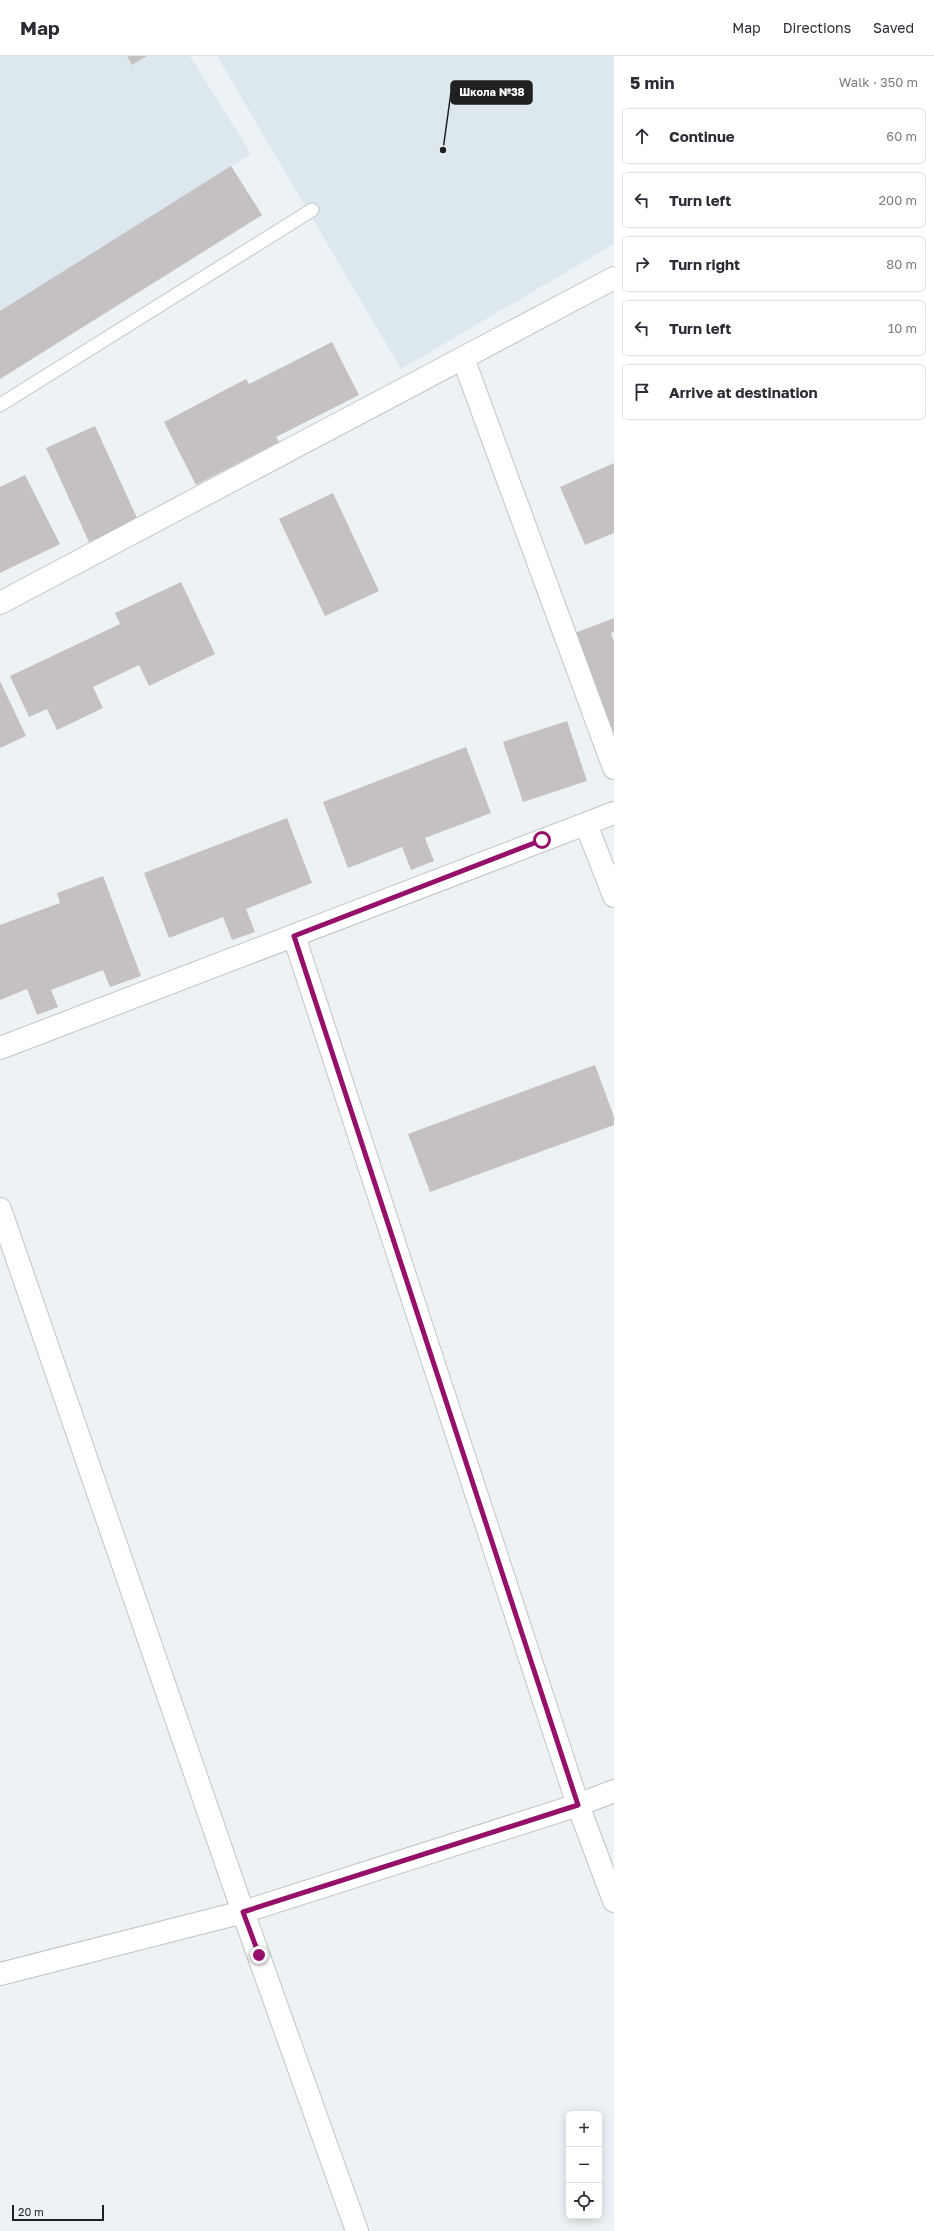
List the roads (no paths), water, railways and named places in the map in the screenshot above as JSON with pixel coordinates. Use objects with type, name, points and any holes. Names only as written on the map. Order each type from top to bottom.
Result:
[{"type":"street","points":[[0,603],[614,278]]},
{"type":"street","points":[[463,358],[614,768]]},
{"type":"street","points":[[0,1048],[614,813]]},
{"type":"street","points":[[586,824],[614,896]]},
{"type":"street","points":[[294,936],[578,1805],[614,1901]]},
{"type":"street","points":[[0,1209],[243,1912],[357,2231]]},
{"type":"street","points":[[0,1974],[243,1912],[578,1805],[614,1791]]},
{"type":"lane","points":[[0,405],[312,210]]},
{"type":"place","name":"Школа №38","points":[[443,150]]}]
